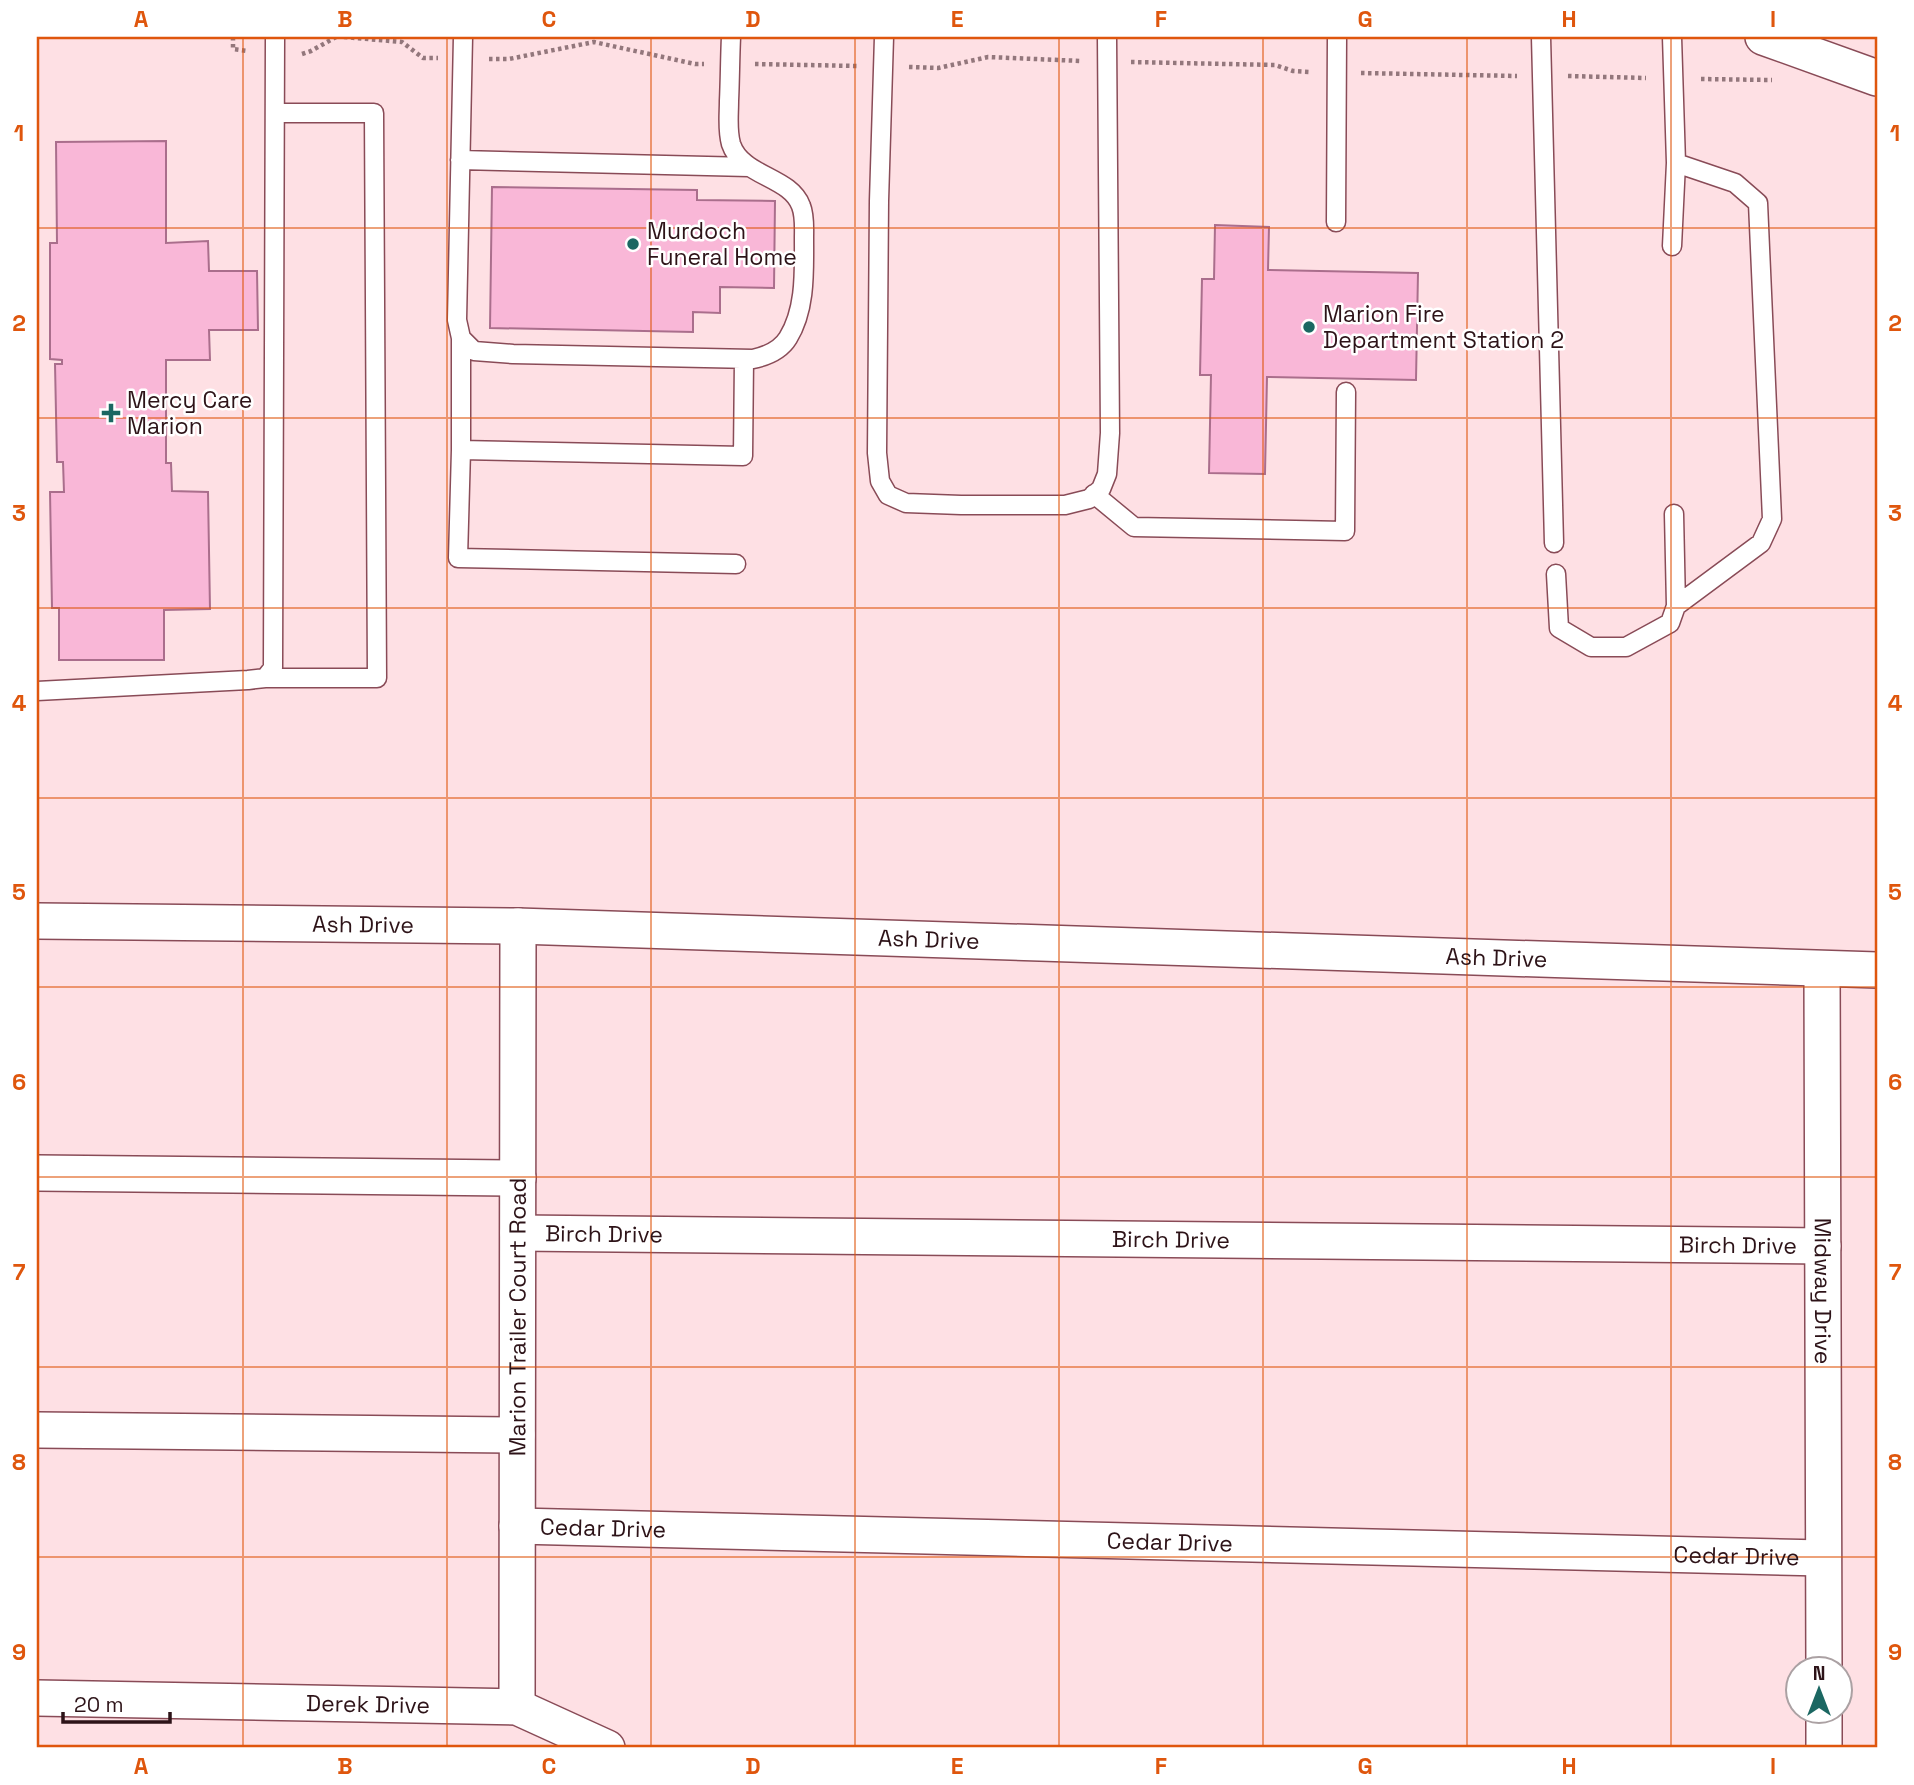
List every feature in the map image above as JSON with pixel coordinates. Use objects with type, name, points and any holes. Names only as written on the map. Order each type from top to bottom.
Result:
[{"type":"street","points":[[1763,37],[1877,78]]},
{"type":"street","name":"Ash Drive","points":[[37,921],[518,926],[1822,969]]},
{"type":"street","name":"Marion Trailer Court Road","points":[[517,1707],[518,926]]},
{"type":"street","points":[[1822,969],[1877,970]]},
{"type":"street","name":"Midway Drive","points":[[1822,969],[1824,1656]]},
{"type":"street","points":[[37,1173],[518,1178]]},
{"type":"street","name":"Birch Drive","points":[[518,1233],[1823,1247]]},
{"type":"street","points":[[37,1430],[517,1434]]},
{"type":"street","name":"Cedar Drive","points":[[517,1526],[1824,1558]]},
{"type":"street","name":"Derek Drive","points":[[37,1698],[517,1707],[607,1748]]},
{"type":"street","points":[[1824,1726],[1824,1748]]},
{"type":"lane","points":[[265,678],[273,668],[275,647],[275,37]]},
{"type":"lane","points":[[463,37],[457,320],[461,338],[458,558],[736,564]]},
{"type":"lane","points":[[461,338],[474,351],[487,352],[744,359],[771,355],[788,339],[797,318],[804,282],[802,207],[795,195],[749,167],[739,158],[731,144],[728,127],[731,37]]},
{"type":"lane","points":[[884,37],[879,201],[877,453],[880,481],[888,495],[906,503],[961,505],[1065,505],[1089,499],[1101,489],[1107,474],[1111,433],[1107,37]]},
{"type":"lane","points":[[1336,222],[1337,37]]},
{"type":"lane","points":[[1541,37],[1554,543]]},
{"type":"lane","points":[[1672,37],[1676,163],[1672,246]]},
{"type":"lane","points":[[37,691],[265,678],[377,678],[374,113],[275,113]]},
{"type":"lane","points":[[460,160],[749,167]]},
{"type":"lane","points":[[1676,163],[1735,183],[1758,203],[1772,519],[1761,543],[1676,606]]},
{"type":"lane","points":[[461,450],[743,456],[744,359]]},
{"type":"lane","points":[[1094,494],[1134,527],[1345,531],[1346,392]]},
{"type":"lane","points":[[1556,574],[1559,628],[1591,647],[1626,647],[1670,623],[1676,606],[1674,514]]},
{"type":"building","name":"Mercy Care Marion","points":[[166,141],[166,243],[208,241],[209,271],[257,271],[258,330],[209,330],[210,360],[166,360],[166,463],[171,463],[172,491],[208,492],[210,609],[164,610],[164,660],[59,660],[59,608],[52,608],[50,492],[64,492],[63,462],[57,462],[55,364],[62,364],[62,360],[50,359],[50,243],[57,243],[56,142]]},
{"type":"building","name":"Murdoch Funeral Home","points":[[492,187],[697,190],[697,200],[775,201],[774,288],[720,287],[720,313],[693,312],[693,332],[490,328]]},
{"type":"building","name":"Marion Fire Department Station 2","points":[[1215,225],[1269,227],[1268,270],[1418,273],[1416,380],[1267,377],[1265,474],[1209,473],[1211,375],[1200,375],[1202,279],[1214,279]]},
{"type":"place","name":"Murdoch Funeral Home","points":[[633,244]]},
{"type":"place","name":"Marion Fire Department Station 2","points":[[1309,327]]},
{"type":"place","name":"Mercy Care Marion","points":[[111,413]]}]
